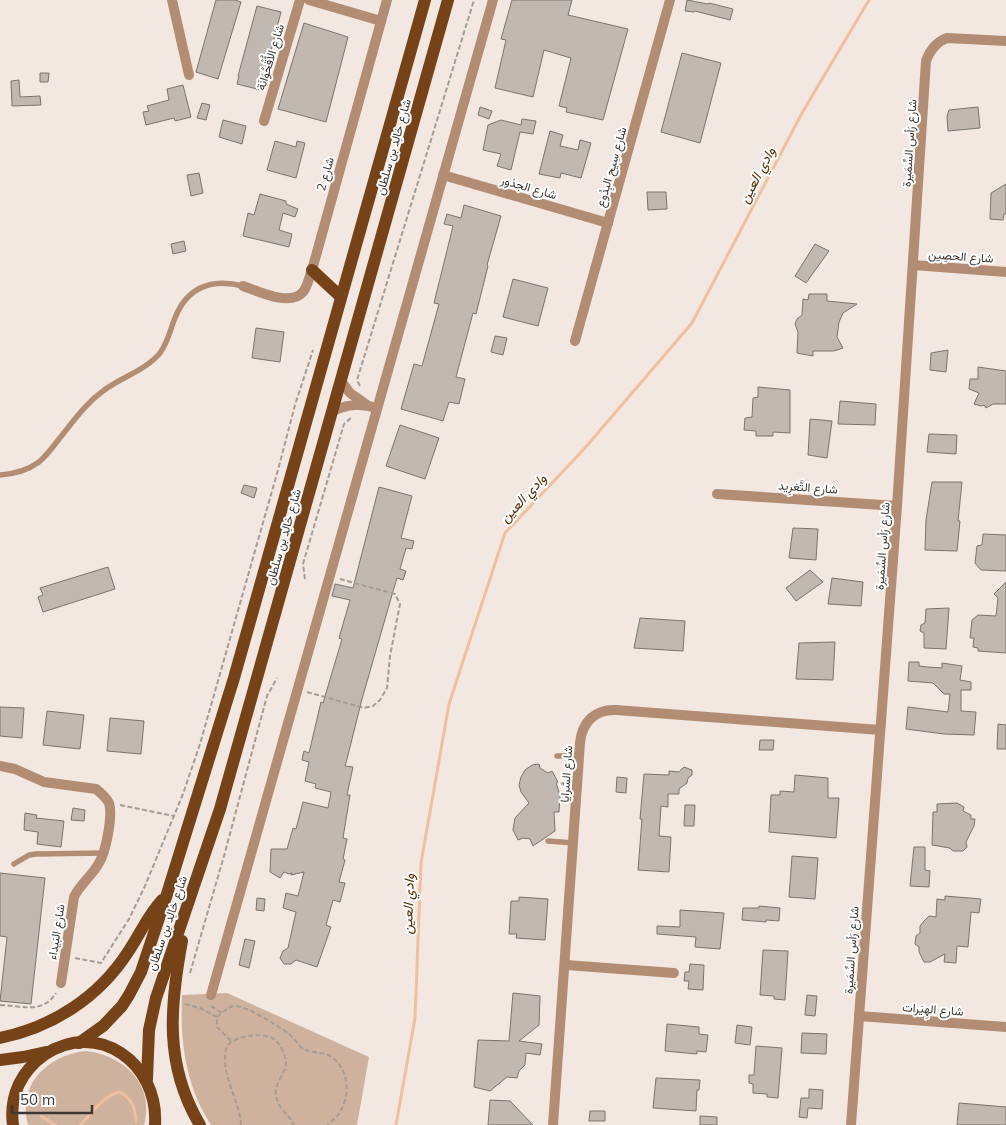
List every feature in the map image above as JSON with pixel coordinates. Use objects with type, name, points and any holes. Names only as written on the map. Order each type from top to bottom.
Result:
[{"type":"main road","name":"شارع خالِد بن سلطان","points":[[79,1043],[103,1026],[129,996],[141,972],[167,894],[234,678],[425,0]]},
{"type":"main road","name":"شارع خالِد بن سلطان","points":[[147,1079],[147,1046],[151,1014],[220,809],[448,0]]},
{"type":"main road","points":[[440,32],[456,0]]},
{"type":"main road","points":[[312,270],[341,297]]},
{"type":"main road","points":[[0,1038],[27,1031],[56,1018],[96,990],[118,966],[151,913],[167,894]]},
{"type":"main road","points":[[187,908],[173,1000],[173,1040],[178,1073],[200,1125]]},
{"type":"main road","points":[[0,1060],[23,1057],[79,1043],[99,1044],[118,1051],[129,1059],[147,1079],[153,1096],[156,1119]]},
{"type":"main road","points":[[13,1125],[13,1106],[21,1080],[29,1068],[50,1051]]},
{"type":"main road","points":[[0,1115],[8,1125]]},
{"type":"street","points":[[172,0],[189,75]]},
{"type":"street","name":"شارع الأُقْحُوَانَة","points":[[264,120],[300,0]]},
{"type":"street","points":[[309,0],[381,21]]},
{"type":"street","name":"شارع 2","points":[[243,286],[284,299],[298,297],[305,289],[312,270],[387,0]]},
{"type":"street","points":[[211,996],[330,576],[372,406],[443,176],[493,0]]},
{"type":"street","name":"شارع سِيح البِدُوع","points":[[575,342],[670,0]]},
{"type":"street","name":"شارع رَأس السِّمَيرة","points":[[851,1125],[897,506],[926,68],[929,54],[937,43],[947,38],[1006,41]]},
{"type":"street","name":"شارع الجذور","points":[[443,176],[608,223]]},
{"type":"street","name":"شارع الحصِين","points":[[913,265],[1006,272]]},
{"type":"street","points":[[341,381],[350,393],[372,406]]},
{"type":"street","points":[[333,412],[346,406],[372,406]]},
{"type":"street","name":"شارع التَّغرِيد","points":[[717,494],[897,506]]},
{"type":"street","name":"شارع السَّرايا","points":[[553,1125],[566,965],[579,756],[581,736],[586,723],[596,714],[609,710],[880,730]]},
{"type":"street","points":[[0,766],[16,769],[44,782],[96,789],[106,797],[108,803]]},
{"type":"street","name":"شارع البَيداء","points":[[61,983],[74,897],[104,853],[110,815],[108,803]]},
{"type":"street","points":[[566,965],[674,973]]},
{"type":"street","name":"شارع الهِيَرات","points":[[859,1016],[1006,1027]]},
{"type":"street","points":[[156,1119],[163,1125]]},
{"type":"lane","points":[[0,475],[18,472],[40,461],[94,398],[112,384],[153,360],[164,346],[176,316],[189,294],[203,287],[218,283],[243,286]]},
{"type":"lane","points":[[557,756],[579,756]]},
{"type":"lane","points":[[548,842],[574,843]]},
{"type":"lane","points":[[14,864],[29,855],[36,854],[104,853]]},
{"type":"path","points":[[360,386],[358,380],[474,0]]},
{"type":"path","points":[[65,956],[101,963],[138,903],[174,816],[200,744],[295,405],[315,346]]},
{"type":"path","points":[[305,579],[303,564],[341,433],[344,424],[352,417]]},
{"type":"path","points":[[298,690],[364,708],[373,706],[380,700],[387,688],[390,656],[400,600],[396,594],[330,576]]},
{"type":"path","points":[[188,976],[224,856],[266,696],[277,678]]},
{"type":"path","points":[[108,803],[174,816]]},
{"type":"path","points":[[0,1005],[43,1006],[51,1002],[61,983]]},
{"type":"path","points":[[173,1000],[200,1008],[217,1017]]},
{"type":"path","points":[[217,1017],[233,1006],[242,1007],[287,1033],[305,1049],[329,1055],[338,1062],[346,1080],[346,1095],[343,1106],[337,1116],[327,1125]]},
{"type":"path","points":[[217,1017],[217,1027],[231,1041]]},
{"type":"path","points":[[241,1125],[238,1104],[228,1078],[225,1062],[227,1046],[231,1041],[254,1035],[269,1037],[277,1042],[285,1056],[284,1074],[276,1089],[276,1096],[280,1108],[294,1125]]},
{"type":"shaded area","points":[[227,993],[369,1057],[357,1125],[211,1125],[195,1094],[186,1062],[183,1046],[182,995]]},
{"type":"shaded area","points":[[86,1051],[113,1059],[133,1074],[141,1085],[145,1097],[144,1125],[28,1125],[27,1097],[31,1085],[39,1074],[59,1058]]},
{"type":"building","points":[[216,0],[235,0],[241,2],[218,79],[196,72]]},
{"type":"building","points":[[512,0],[572,0],[568,15],[628,29],[603,120],[566,112],[567,108],[559,106],[571,58],[544,50],[533,97],[495,88],[506,40],[501,39]]},
{"type":"building","points":[[687,0],[733,9],[730,20],[695,11],[685,11]]},
{"type":"building","points":[[257,6],[281,12],[261,90],[237,84]]},
{"type":"building","points":[[304,23],[348,37],[326,122],[278,109]]},
{"type":"building","points":[[682,53],[721,63],[700,143],[661,132]]},
{"type":"building","points":[[40,73],[49,73],[48,82],[40,82]]},
{"type":"building","points":[[19,80],[20,97],[40,96],[41,105],[12,106],[11,81]]},
{"type":"building","points":[[183,85],[191,117],[175,121],[174,118],[146,125],[143,112],[149,111],[147,106],[169,100],[167,89]]},
{"type":"building","points":[[202,103],[210,105],[206,120],[197,118]]},
{"type":"building","points":[[480,107],[492,111],[489,119],[478,115]]},
{"type":"building","points":[[978,107],[980,128],[948,131],[947,116],[949,110]]},
{"type":"building","points":[[522,119],[536,121],[533,134],[520,132],[511,170],[497,166],[501,154],[483,150],[488,125],[501,120],[521,125]]},
{"type":"building","points":[[223,120],[246,126],[242,144],[219,137]]},
{"type":"building","points":[[550,131],[563,135],[560,146],[578,150],[580,140],[591,143],[581,178],[561,173],[560,178],[539,174]]},
{"type":"building","points":[[275,141],[296,147],[297,141],[305,143],[296,178],[267,170]]},
{"type":"building","points":[[199,173],[203,193],[191,196],[187,175]]},
{"type":"building","points":[[1006,184],[1006,214],[1004,214],[1003,220],[990,219],[991,193]]},
{"type":"building","points":[[647,192],[666,192],[667,209],[648,210]]},
{"type":"building","points":[[260,194],[286,201],[286,204],[298,209],[295,217],[283,213],[279,230],[292,234],[289,247],[243,236],[248,213],[254,215]]},
{"type":"building","points":[[464,205],[501,216],[476,314],[473,313],[456,377],[465,379],[459,404],[449,402],[443,421],[401,409],[414,364],[422,366],[439,304],[434,303],[453,226],[444,224],[447,214],[461,218]]},
{"type":"building","points":[[184,241],[186,251],[173,254],[171,244]]},
{"type":"building","points":[[815,244],[829,251],[806,283],[795,276]]},
{"type":"building","points":[[513,279],[548,288],[538,326],[503,317]]},
{"type":"building","points":[[809,294],[827,294],[827,301],[857,304],[843,313],[839,322],[837,337],[843,348],[834,351],[813,351],[813,356],[797,353],[798,332],[795,324],[802,315],[803,299],[808,300]]},
{"type":"building","points":[[256,328],[284,332],[280,362],[252,358]]},
{"type":"building","points":[[495,336],[507,338],[503,355],[491,352]]},
{"type":"building","points":[[948,350],[946,372],[930,370],[931,353]]},
{"type":"building","points":[[978,367],[1006,371],[1006,404],[993,404],[986,408],[984,405],[974,404],[979,393],[969,389],[970,379],[978,379]]},
{"type":"building","points":[[758,387],[790,390],[790,433],[773,432],[773,436],[756,436],[756,431],[744,430],[745,418],[752,417],[753,398],[758,397]]},
{"type":"building","points":[[840,401],[876,404],[875,425],[838,424]]},
{"type":"building","points":[[810,419],[832,421],[827,458],[808,455]]},
{"type":"building","points":[[400,425],[439,438],[425,479],[386,466]]},
{"type":"building","points":[[929,434],[957,435],[956,454],[927,452]]},
{"type":"building","points":[[932,482],[962,482],[957,551],[925,550],[926,520]]},
{"type":"building","points":[[244,485],[257,488],[254,498],[241,493]]},
{"type":"building","points":[[379,487],[412,496],[401,538],[414,541],[412,549],[406,548],[400,569],[406,571],[403,580],[397,578],[345,766],[353,767],[347,795],[350,795],[343,838],[347,839],[343,859],[345,860],[339,882],[345,883],[340,902],[333,900],[326,925],[331,927],[317,967],[296,960],[291,964],[284,964],[280,958],[283,951],[288,948],[296,912],[283,908],[286,893],[298,896],[304,872],[291,875],[292,873],[284,872],[280,878],[270,872],[271,849],[287,849],[293,828],[296,829],[303,802],[328,808],[331,792],[315,788],[316,784],[305,781],[309,762],[302,760],[304,751],[309,753],[321,702],[323,703],[342,639],[339,638],[350,600],[332,596],[335,584],[353,588]]},
{"type":"building","points":[[793,528],[818,529],[816,560],[789,558]]},
{"type":"building","points":[[983,534],[1006,535],[1006,571],[981,570],[975,563],[977,546],[982,545]]},
{"type":"building","points":[[108,567],[115,589],[43,612],[38,597],[43,595],[40,588]]},
{"type":"building","points":[[810,570],[823,582],[796,601],[786,588]]},
{"type":"building","points":[[832,578],[863,582],[861,606],[828,604]]},
{"type":"building","points":[[1006,582],[1006,653],[978,651],[978,648],[973,647],[974,638],[970,638],[972,620],[978,615],[996,616],[998,598],[994,594]]},
{"type":"building","points":[[949,608],[946,649],[924,648],[924,633],[920,631],[921,625],[925,623],[926,609]]},
{"type":"building","points":[[640,618],[685,621],[683,651],[634,648]]},
{"type":"building","points":[[835,642],[833,680],[796,679],[799,643]]},
{"type":"building","points":[[909,662],[919,662],[919,666],[928,667],[942,668],[942,663],[962,666],[960,680],[971,682],[971,690],[961,690],[961,711],[976,712],[974,735],[944,734],[906,729],[908,707],[948,712],[950,694],[944,694],[933,683],[908,681]]},
{"type":"building","points":[[0,707],[24,708],[22,738],[0,736]]},
{"type":"building","points":[[47,711],[84,715],[80,749],[43,745]]},
{"type":"building","points":[[110,718],[144,721],[141,754],[107,751]]},
{"type":"building","points":[[998,724],[1006,725],[1006,749],[997,749]]},
{"type":"building","points":[[760,740],[774,740],[773,750],[759,750]]},
{"type":"building","points":[[539,764],[540,768],[548,773],[552,771],[558,782],[556,783],[560,795],[559,812],[554,812],[555,831],[533,846],[530,839],[523,838],[518,840],[513,830],[515,818],[529,803],[521,792],[519,785],[521,777],[525,770],[532,765]]},
{"type":"building","points":[[684,767],[692,770],[692,775],[688,778],[687,783],[679,789],[679,794],[668,794],[668,807],[661,806],[659,836],[671,837],[669,872],[638,870],[644,774],[669,775],[669,771],[679,772]]},
{"type":"building","points":[[795,775],[828,778],[828,798],[839,798],[836,838],[769,832],[771,795],[780,795],[780,791],[794,792]]},
{"type":"building","points":[[617,777],[627,778],[626,793],[616,792]]},
{"type":"building","points":[[957,803],[964,807],[963,811],[971,815],[971,819],[975,819],[974,826],[966,842],[967,847],[963,851],[953,851],[950,848],[932,845],[933,812],[937,812],[937,804]]},
{"type":"building","points":[[685,805],[695,805],[694,826],[684,826]]},
{"type":"building","points":[[73,808],[85,810],[84,821],[71,820]]},
{"type":"building","points":[[25,813],[37,815],[36,818],[64,821],[61,847],[37,844],[38,832],[24,830]]},
{"type":"building","points":[[914,847],[925,847],[925,870],[930,871],[929,887],[910,886]]},
{"type":"building","points":[[792,856],[818,858],[815,899],[789,897]]},
{"type":"building","points":[[0,873],[45,878],[31,1004],[0,1001],[7,937],[0,936]]},
{"type":"building","points":[[945,896],[981,899],[979,913],[971,912],[968,947],[957,946],[956,963],[944,962],[945,954],[930,962],[924,962],[919,952],[919,947],[915,944],[916,936],[920,933],[920,926],[929,916],[936,917],[937,899],[945,900]]},
{"type":"building","points":[[519,897],[548,899],[545,940],[516,938],[517,934],[509,934],[511,901],[519,901]]},
{"type":"building","points":[[257,898],[265,899],[264,911],[256,910]]},
{"type":"building","points":[[759,906],[780,908],[779,921],[742,920],[743,908],[759,908]]},
{"type":"building","points":[[680,910],[724,913],[720,949],[695,947],[696,937],[657,934],[657,926],[680,927]]},
{"type":"building","points":[[245,939],[255,941],[249,968],[239,965]]},
{"type":"building","points":[[763,950],[788,951],[785,1000],[774,999],[774,996],[760,995]]},
{"type":"building","points":[[690,964],[704,965],[703,990],[688,989],[689,981],[684,981],[685,972],[689,972]]},
{"type":"building","points":[[513,993],[540,996],[539,1025],[519,1041],[542,1044],[540,1055],[526,1053],[525,1065],[519,1071],[517,1078],[507,1077],[490,1091],[474,1087],[478,1040],[509,1041]]},
{"type":"building","points":[[807,995],[817,996],[815,1016],[805,1015]]},
{"type":"building","points":[[667,1024],[699,1027],[699,1034],[708,1035],[706,1052],[697,1051],[697,1054],[665,1051]]},
{"type":"building","points":[[737,1025],[752,1027],[750,1045],[735,1043]]},
{"type":"building","points":[[802,1033],[827,1034],[826,1054],[801,1053]]},
{"type":"building","points":[[756,1046],[782,1048],[778,1098],[767,1097],[767,1094],[753,1093],[753,1084],[749,1083],[749,1075],[754,1075]]},
{"type":"building","points":[[656,1078],[700,1080],[699,1090],[697,1090],[696,1111],[653,1108]]},
{"type":"building","points":[[809,1089],[823,1090],[822,1109],[808,1108],[807,1118],[799,1117],[801,1098],[809,1098]]},
{"type":"building","points":[[490,1100],[510,1101],[533,1125],[488,1125]]},
{"type":"building","points":[[959,1103],[1006,1107],[1006,1125],[957,1125]]},
{"type":"building","points":[[590,1111],[605,1111],[605,1121],[589,1121]]},
{"type":"building","points":[[700,1116],[717,1117],[717,1125],[700,1125]]},
{"type":"waterway","name":"وادي العين","points":[[396,1125],[415,1018],[421,863],[449,704],[505,533],[584,449],[692,323],[802,113],[869,0]]},
{"type":"waterway","points":[[80,1125],[103,1101],[120,1092],[132,1104],[136,1121]]},
{"type":"waterway","points":[[41,1116],[55,1125]]}]
